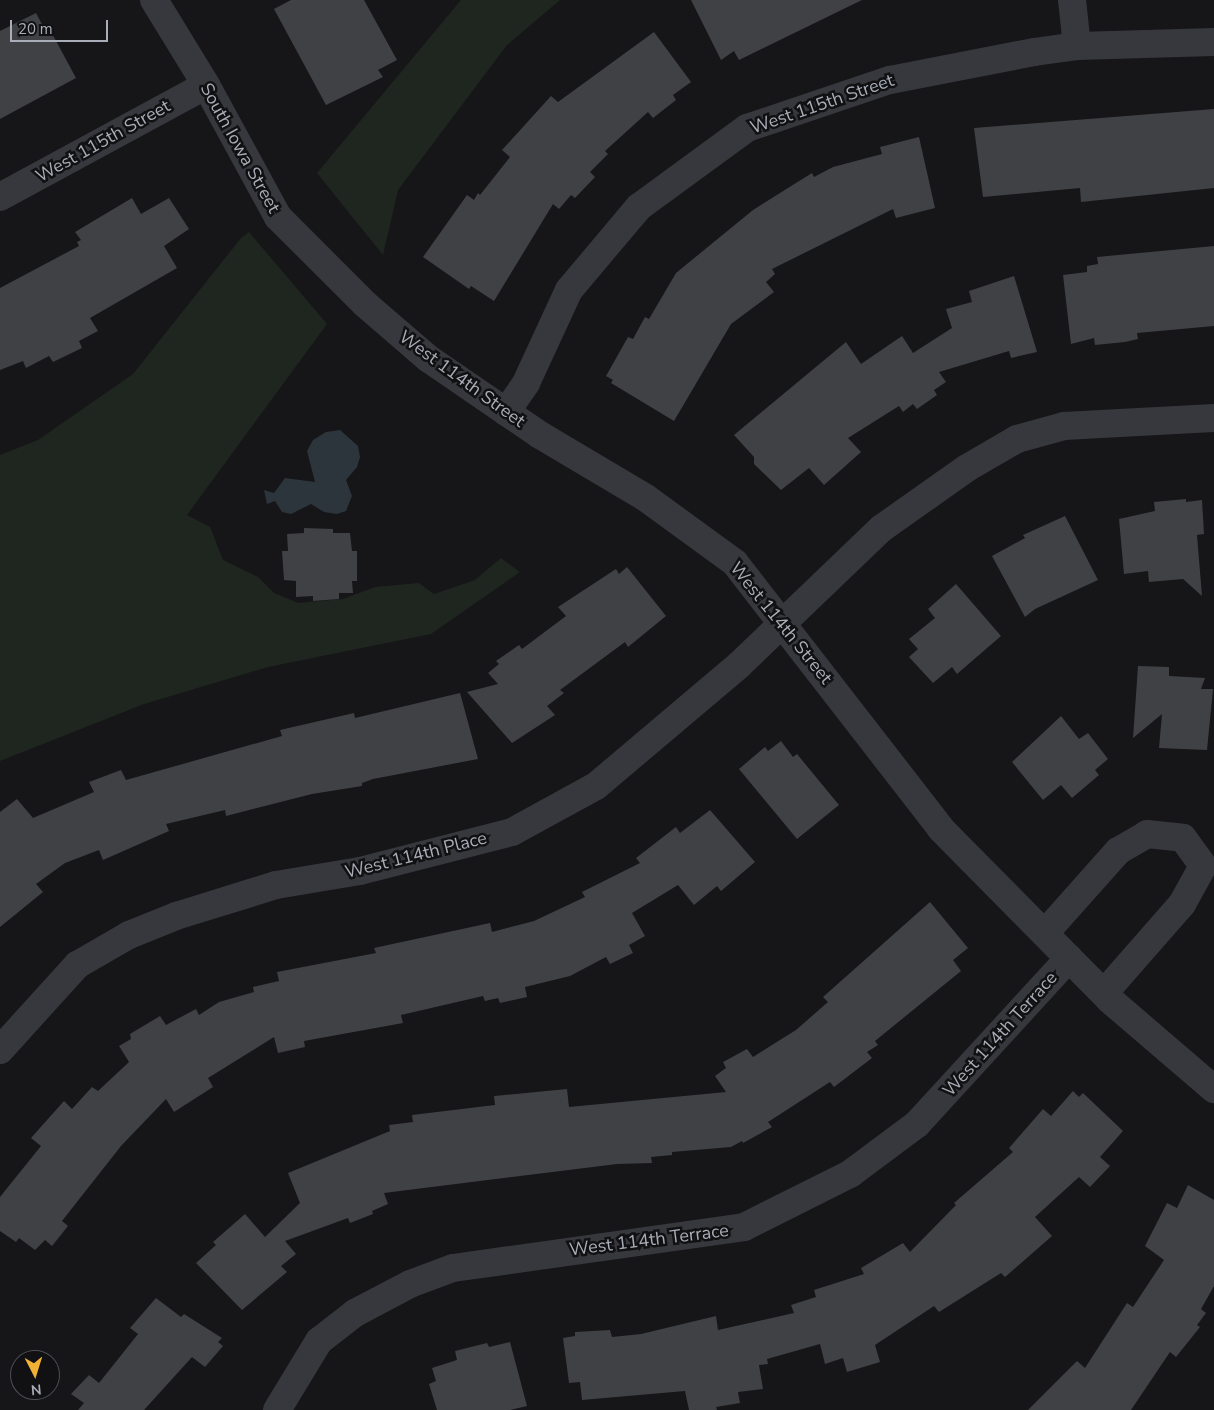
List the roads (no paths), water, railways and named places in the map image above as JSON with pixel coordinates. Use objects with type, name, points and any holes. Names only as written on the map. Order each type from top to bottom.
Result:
[{"type":"street","name":"South Iowa Street","points":[[154,0],[206,85],[278,217],[365,304]]},
{"type":"street","points":[[1072,0],[1078,46]]},
{"type":"street","name":"West 115th Street","points":[[506,412],[526,384],[569,290],[639,207],[748,128],[890,80],[1078,46],[1214,42]]},
{"type":"street","name":"West 115th Street","points":[[0,197],[206,85]]},
{"type":"street","name":"West 114th Street","points":[[365,304],[429,359],[506,412],[646,498],[735,563],[942,828],[1104,993],[1214,1089]]},
{"type":"street","name":"West 114th Place","points":[[0,1050],[77,965],[129,936],[185,913],[276,885],[360,871],[512,832],[596,786],[739,665],[882,528],[967,468],[1017,439],[1064,426],[1214,418]]},
{"type":"street","points":[[1045,934],[1118,851],[1147,834],[1183,838],[1203,866],[1182,904],[1104,993]]},
{"type":"street","name":"West 114th Terrace","points":[[277,1410],[319,1341],[354,1312],[410,1284],[453,1268],[744,1228],[850,1174],[917,1124],[1069,958]]}]
